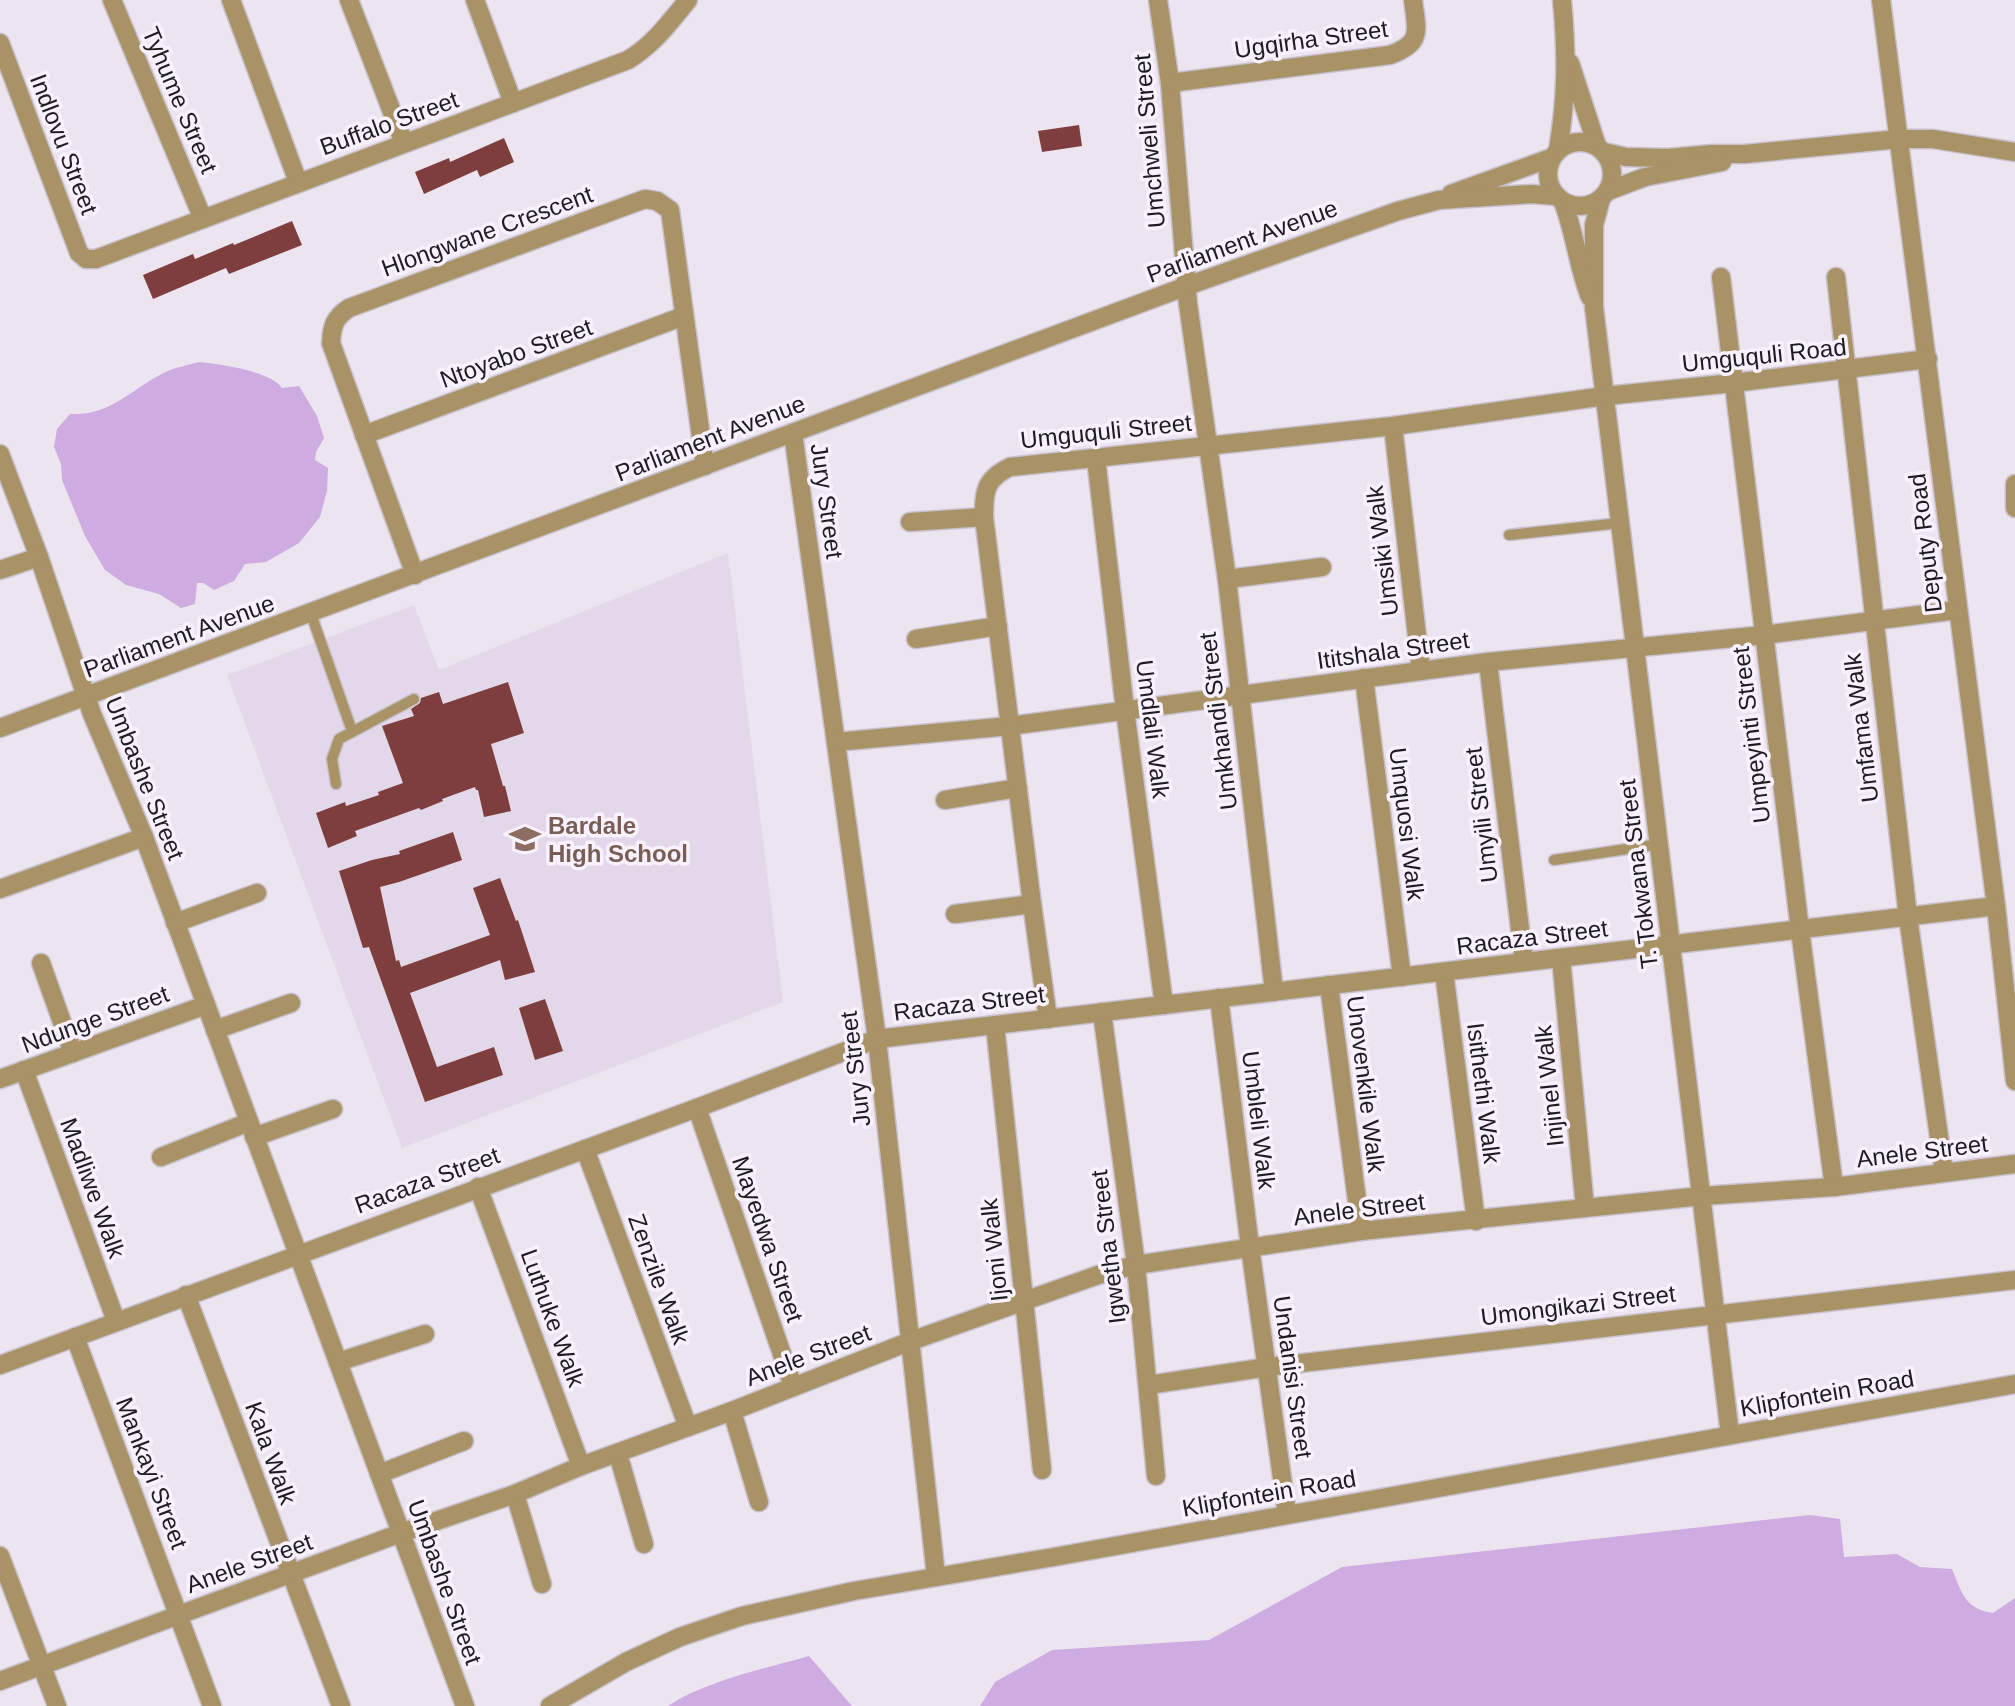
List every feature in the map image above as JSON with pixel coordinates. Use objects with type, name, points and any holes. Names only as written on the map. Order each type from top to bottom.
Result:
[{"type":"street","name":"Tyhume Street","points":[[111,0],[203,219]]},
{"type":"street","points":[[230,0],[298,182]]},
{"type":"street","points":[[349,0],[404,143]]},
{"type":"street","points":[[475,0],[513,103]]},
{"type":"street","name":"Umchweli Street","points":[[1158,0],[1170,83],[1187,286],[1208,445]]},
{"type":"street","name":"Ugqirha Street","points":[[1170,83],[1390,55],[1408,48],[1414,40],[1417,29],[1413,0]]},
{"type":"street","points":[[1562,0],[1567,53],[1564,111],[1555,154],[1547,174],[1551,189],[1559,199],[1582,207],[1646,177],[1712,165],[1745,154]]},
{"type":"street","name":"Deputy Road","points":[[1881,0],[1928,359],[1957,610],[2011,1003],[2015,1081]]},
{"type":"street","name":"Buffalo Street","points":[[86,259],[96,259],[628,60],[646,49],[681,4]]},
{"type":"street","name":"Indlovu Street","points":[[0,43],[79,253],[86,259]]},
{"type":"street","points":[[1567,53],[1601,149],[1612,171],[1604,195]]},
{"type":"street","points":[[1555,154],[1577,141],[1646,158],[1745,154],[1899,139],[1933,139],[2015,152]]},
{"type":"street","name":"Parliament Avenue","points":[[0,728],[1187,286],[1398,211],[1438,200],[1555,154]]},
{"type":"street","name":"Parliament Avenue","points":[[1438,200],[1522,194],[1559,199]]},
{"type":"street","name":"T. Tokwana Street","points":[[1604,195],[1594,225],[1594,307],[1730,1435]]},
{"type":"street","name":"Hlongwane Crescent","points":[[415,575],[331,343],[332,325],[340,314],[349,308],[645,199],[657,201],[670,211],[705,466]]},
{"type":"street","name":"T. Tokwana Street","points":[[1559,199],[1572,224],[1585,285],[1594,307]]},
{"type":"street","name":"Umpeyinti Street","points":[[1721,276],[1800,930],[1834,1187]]},
{"type":"street","name":"Umfama Walk","points":[[1836,277],[1908,917],[1944,1172]]},
{"type":"street","name":"Ntoyabo Street","points":[[364,435],[684,316]]},
{"type":"street","name":"Umguquli Road","points":[[1605,396],[1928,359]]},
{"type":"street","name":"Umguquli Street","points":[[1048,1018],[985,517],[984,499],[994,475],[1010,467],[1393,426],[1605,396]]},
{"type":"street","name":"Umsiki Walk","points":[[1393,426],[1421,671]]},
{"type":"street","name":"Jury Street","points":[[793,433],[877,1039],[936,1576]]},
{"type":"street","name":"Umkhandi Street","points":[[1208,445],[1227,579],[1274,992]]},
{"type":"street","name":"Umbashe Street","points":[[0,454],[39,557],[86,697],[144,837],[465,1706]]},
{"type":"street","name":"Umdlali Walk","points":[[1096,458],[1125,710],[1164,1005]]},
{"type":"street","points":[[2015,484],[2015,508]]},
{"type":"street","points":[[910,522],[985,517]]},
{"type":"street","points":[[0,570],[39,557]]},
{"type":"street","points":[[1227,579],[1322,567]]},
{"type":"street","name":"Ititshala Street","points":[[836,742],[1010,726],[1488,662],[1764,635],[1957,610]]},
{"type":"street","points":[[916,639],[998,626]]},
{"type":"street","name":"Umyili Street","points":[[1488,662],[1524,962]]},
{"type":"street","name":"Umquosi Walk","points":[[1364,678],[1402,976]]},
{"type":"street","points":[[945,800],[1018,788]]},
{"type":"street","points":[[0,889],[144,837]]},
{"type":"street","points":[[175,923],[257,893]]},
{"type":"street","points":[[955,914],[1032,904]]},
{"type":"street","name":"Racaza Street","points":[[0,1365],[877,1039],[1996,906]]},
{"type":"street","name":"Injinel Walk","points":[[1561,958],[1585,1208]]},
{"type":"street","points":[[41,963],[73,1053]]},
{"type":"street","name":"Isithethi Walk","points":[[1444,972],[1476,1221]]},
{"type":"street","name":"Unovenkile Walk","points":[[1329,985],[1361,1231]]},
{"type":"street","name":"Umbleli Walk","points":[[1219,998],[1250,1247]]},
{"type":"street","points":[[215,1030],[291,1003]]},
{"type":"street","name":"Ndunge Street","points":[[0,1079],[206,1005]]},
{"type":"street","name":"Igwetha Street","points":[[1102,1012],[1136,1265],[1156,1476]]},
{"type":"street","name":"Ijoni Walk","points":[[995,1025],[1042,1470]]},
{"type":"street","name":"Madliwe Walk","points":[[24,1070],[116,1321]]},
{"type":"street","name":"Mayedwa Street","points":[[696,1108],[793,1386]]},
{"type":"street","points":[[161,1157],[252,1129],[333,1109]]},
{"type":"street","name":"Zenzile Walk","points":[[584,1149],[688,1427]]},
{"type":"street","name":"Anele Street","points":[[0,1681],[401,1533],[515,1494],[581,1466],[911,1341],[1098,1275],[1136,1265],[1361,1231],[1702,1196],[1834,1187],[2015,1164]]},
{"type":"street","name":"Luthuke Walk","points":[[478,1188],[581,1466]]},
{"type":"street","name":"Undanisi Street","points":[[1250,1247],[1287,1514]]},
{"type":"street","name":"Umongikazi Street","points":[[1148,1385],[1268,1367],[2015,1280]]},
{"type":"street","name":"Kala Walk","points":[[186,1295],[341,1706]]},
{"type":"street","points":[[338,1362],[425,1334]]},
{"type":"street","name":"Mankayi Street","points":[[75,1337],[212,1706]]},
{"type":"street","name":"Klipfontein Road","points":[[550,1706],[626,1662],[669,1642],[741,1616],[936,1576],[2015,1384]]},
{"type":"street","name":"Anele Street","points":[[732,1411],[759,1502]]},
{"type":"street","points":[[379,1475],[464,1441]]},
{"type":"street","points":[[618,1454],[644,1544]]},
{"type":"street","points":[[515,1494],[542,1584]]},
{"type":"street","points":[[0,1556],[57,1706]]},
{"type":"lane","points":[[1509,535],[1620,523]]},
{"type":"lane","points":[[311,614],[352,731]]},
{"type":"lane","points":[[336,784],[332,759],[340,739],[414,699]]},
{"type":"lane","points":[[1554,860],[1660,844]]},
{"type":"shaded area","points":[[199,362],[256,373],[276,382],[282,388],[299,386],[317,416],[324,438],[316,452],[315,460],[328,468],[327,491],[320,517],[299,543],[266,562],[245,564],[234,581],[214,590],[203,583],[197,583],[195,604],[181,608],[159,594],[126,585],[105,570],[85,536],[62,480],[61,464],[54,447],[57,429],[70,414],[98,410],[168,371]]},
{"type":"shaded area","name":"Bardale High School","points":[[728,553],[783,1002],[402,1148],[227,675],[414,605],[439,670]]},
{"type":"shaded area","points":[[1810,1515],[1840,1519],[1844,1557],[1897,1554],[1920,1567],[1952,1569],[1970,1604],[1984,1611],[1993,1613],[2015,1598],[2015,1706],[980,1706],[995,1682],[1052,1650],[1209,1640],[1342,1567]]},
{"type":"shaded area","points":[[809,1656],[852,1706],[668,1706],[718,1682]]},
{"type":"building","points":[[1079,125],[1082,146],[1042,152],[1038,131]]},
{"type":"building","points":[[504,138],[514,162],[480,177],[477,170],[424,194],[415,172],[449,158],[450,162]]},
{"type":"building","points":[[292,221],[302,245],[229,274],[226,268],[153,299],[143,275],[193,254],[195,259],[233,243],[234,245]]},
{"type":"building","points":[[508,682],[524,733],[491,744],[511,811],[484,817],[475,787],[421,810],[419,808],[355,831],[357,836],[328,848],[316,813],[345,802],[346,806],[379,795],[378,792],[403,783],[382,726],[414,716],[411,709],[420,703],[421,698],[439,692],[443,704]]},
{"type":"building","points":[[453,832],[462,860],[380,887],[396,961],[399,960],[401,967],[490,935],[473,888],[500,878],[516,921],[518,920],[535,972],[505,980],[500,960],[410,993],[437,1067],[494,1047],[503,1075],[425,1102],[369,947],[363,948],[339,871],[400,854],[399,851]]},
{"type":"building","points":[[545,999],[563,1051],[535,1060],[519,1008]]},
{"type":"place","name":"Bardale High School","points":[[525,839]]}]
